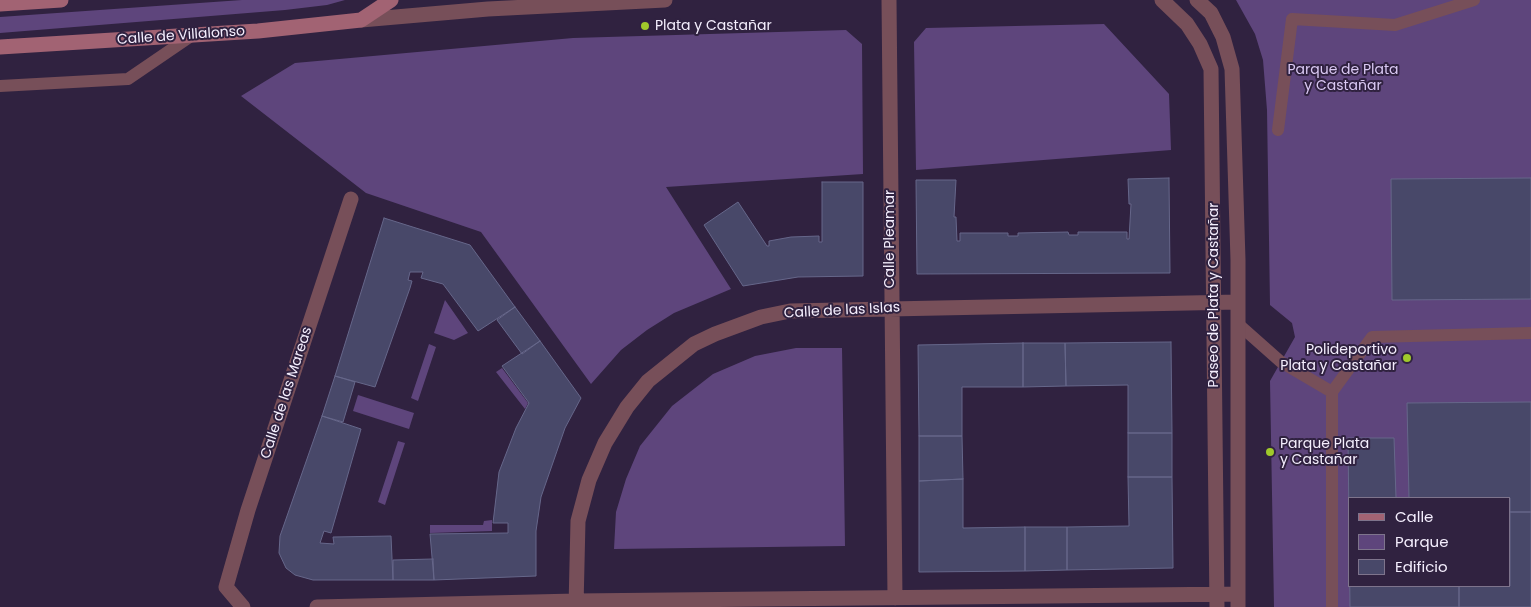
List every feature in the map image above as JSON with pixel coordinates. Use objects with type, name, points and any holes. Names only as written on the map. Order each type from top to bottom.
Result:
[{"type":"main road","points":[[0,4],[61,0]]},
{"type":"main road","points":[[361,20],[392,0]]},
{"type":"main road","name":"Calle de Villalonso","points":[[0,47],[191,36],[361,20]]},
{"type":"street","points":[[361,20],[488,9],[665,0]]},
{"type":"street","name":"Calle Pleamar","points":[[888,0],[890,308],[895,598]]},
{"type":"street","name":"Paseo de Plata y Castañar","points":[[1162,0],[1187,24],[1200,44],[1211,69],[1217,601]]},
{"type":"street","name":"Paseo de Plata y Castañar","points":[[1197,0],[1211,13],[1223,37],[1232,69],[1238,302],[1238,600]]},
{"type":"street","name":"Calle de las Mareas","points":[[243,607],[226,587],[248,510],[350,199]]},
{"type":"street","name":"Calle de las Islas","points":[[576,604],[578,520],[583,499],[605,442],[627,407],[648,381],[694,344],[760,318],[790,311],[1238,302]]},
{"type":"street","points":[[317,607],[895,598],[1238,600]]},
{"type":"lane","points":[[1278,130],[1292,19],[1395,25],[1474,0]]},
{"type":"lane","points":[[0,86],[128,80],[191,36]]},
{"type":"lane","points":[[1237,323],[1281,362],[1332,392]]},
{"type":"lane","points":[[1332,607],[1332,392],[1372,337],[1531,333]]},
{"type":"green space","points":[[242,0],[345,0],[327,5],[285,10],[0,33],[0,17]]},
{"type":"green space","name":"Polideportivo Plata y Castañar","points":[[1236,0],[1531,0],[1531,607],[1274,607],[1270,381],[1295,337],[1292,323],[1270,305],[1267,110],[1263,60],[1255,34]]},
{"type":"green space","points":[[1104,24],[1169,94],[1171,150],[916,170],[914,42],[926,28]]},
{"type":"green space","points":[[846,30],[862,44],[863,174],[666,187],[731,289],[674,313],[647,330],[621,350],[591,384],[481,232],[366,193],[241,96],[295,63],[573,38]]},
{"type":"green space","points":[[445,300],[468,333],[454,340],[434,333]]},
{"type":"green space","points":[[429,344],[436,347],[418,401],[411,398]]},
{"type":"green space","points":[[796,348],[842,348],[845,546],[614,549],[616,512],[626,479],[640,446],[672,406],[713,374],[755,356]]},
{"type":"green space","points":[[502,368],[528,403],[525,409],[496,372]]},
{"type":"green space","points":[[358,395],[414,413],[409,429],[353,411]]},
{"type":"green space","points":[[398,441],[405,443],[385,505],[378,502]]},
{"type":"green space","points":[[492,520],[492,531],[430,533],[430,525],[483,525],[484,521]]},
{"type":"building","points":[[1169,178],[1170,273],[917,274],[916,180],[956,180],[954,217],[956,217],[957,241],[960,241],[960,233],[1008,233],[1008,236],[1018,236],[1018,233],[1068,232],[1069,235],[1078,235],[1078,232],[1127,232],[1127,239],[1129,239],[1131,204],[1129,204],[1128,179]]},
{"type":"building","points":[[1531,178],[1531,299],[1392,300],[1391,179]]},
{"type":"building","points":[[822,182],[863,182],[863,276],[798,277],[743,286],[704,225],[738,202],[767,246],[769,246],[769,241],[791,237],[819,236],[819,242],[822,242]]},
{"type":"building","points":[[384,218],[470,245],[515,307],[478,331],[443,284],[421,278],[423,272],[410,272],[408,280],[412,281],[410,288],[375,387],[335,376]]},
{"type":"building","points":[[515,307],[540,341],[522,354],[497,320]]},
{"type":"building","points":[[540,341],[581,398],[565,428],[541,497],[536,531],[536,576],[434,580],[430,534],[508,533],[508,523],[493,523],[499,472],[516,428],[529,403],[502,366]]},
{"type":"building","points":[[1171,342],[1172,433],[1128,433],[1128,385],[1066,386],[1065,343]]},
{"type":"building","points":[[1023,343],[1065,343],[1066,386],[1023,387]]},
{"type":"building","points":[[1023,343],[1023,387],[962,387],[962,436],[919,436],[918,345]]},
{"type":"building","points":[[335,376],[355,382],[343,422],[322,416]]},
{"type":"building","points":[[1531,402],[1531,512],[1511,512],[1511,497],[1409,497],[1407,403]]},
{"type":"building","points":[[322,416],[361,429],[331,533],[324,531],[320,543],[334,544],[333,537],[391,536],[393,580],[313,580],[295,575],[286,568],[279,553],[280,536]]},
{"type":"building","points":[[1128,433],[1172,433],[1172,477],[1128,477]]},
{"type":"building","points":[[919,436],[962,436],[963,479],[919,481]]},
{"type":"building","points":[[1348,438],[1394,438],[1396,497],[1349,497]]},
{"type":"building","points":[[1128,477],[1172,477],[1173,568],[1067,570],[1067,527],[1129,526]]},
{"type":"building","points":[[963,479],[963,528],[1025,527],[1025,571],[919,572],[919,481]]},
{"type":"building","points":[[1511,512],[1531,512],[1531,607],[1459,607],[1459,587],[1511,587]]},
{"type":"building","points":[[1025,527],[1067,527],[1067,570],[1025,571]]},
{"type":"building","points":[[433,559],[434,580],[393,580],[393,560]]},
{"type":"building","points":[[1350,587],[1459,587],[1459,607],[1350,607]]},
{"type":"place","name":"Plata y Castañar","points":[[645,26]]},
{"type":"place","name":"Polideportivo Plata y Castañar","points":[[1407,358]]},
{"type":"place","name":"Parque Plata y Castañar","points":[[1270,452]]},
{"type":"park label","name":"Parque de Plata y Castañar","points":[[1343,78]]}]
